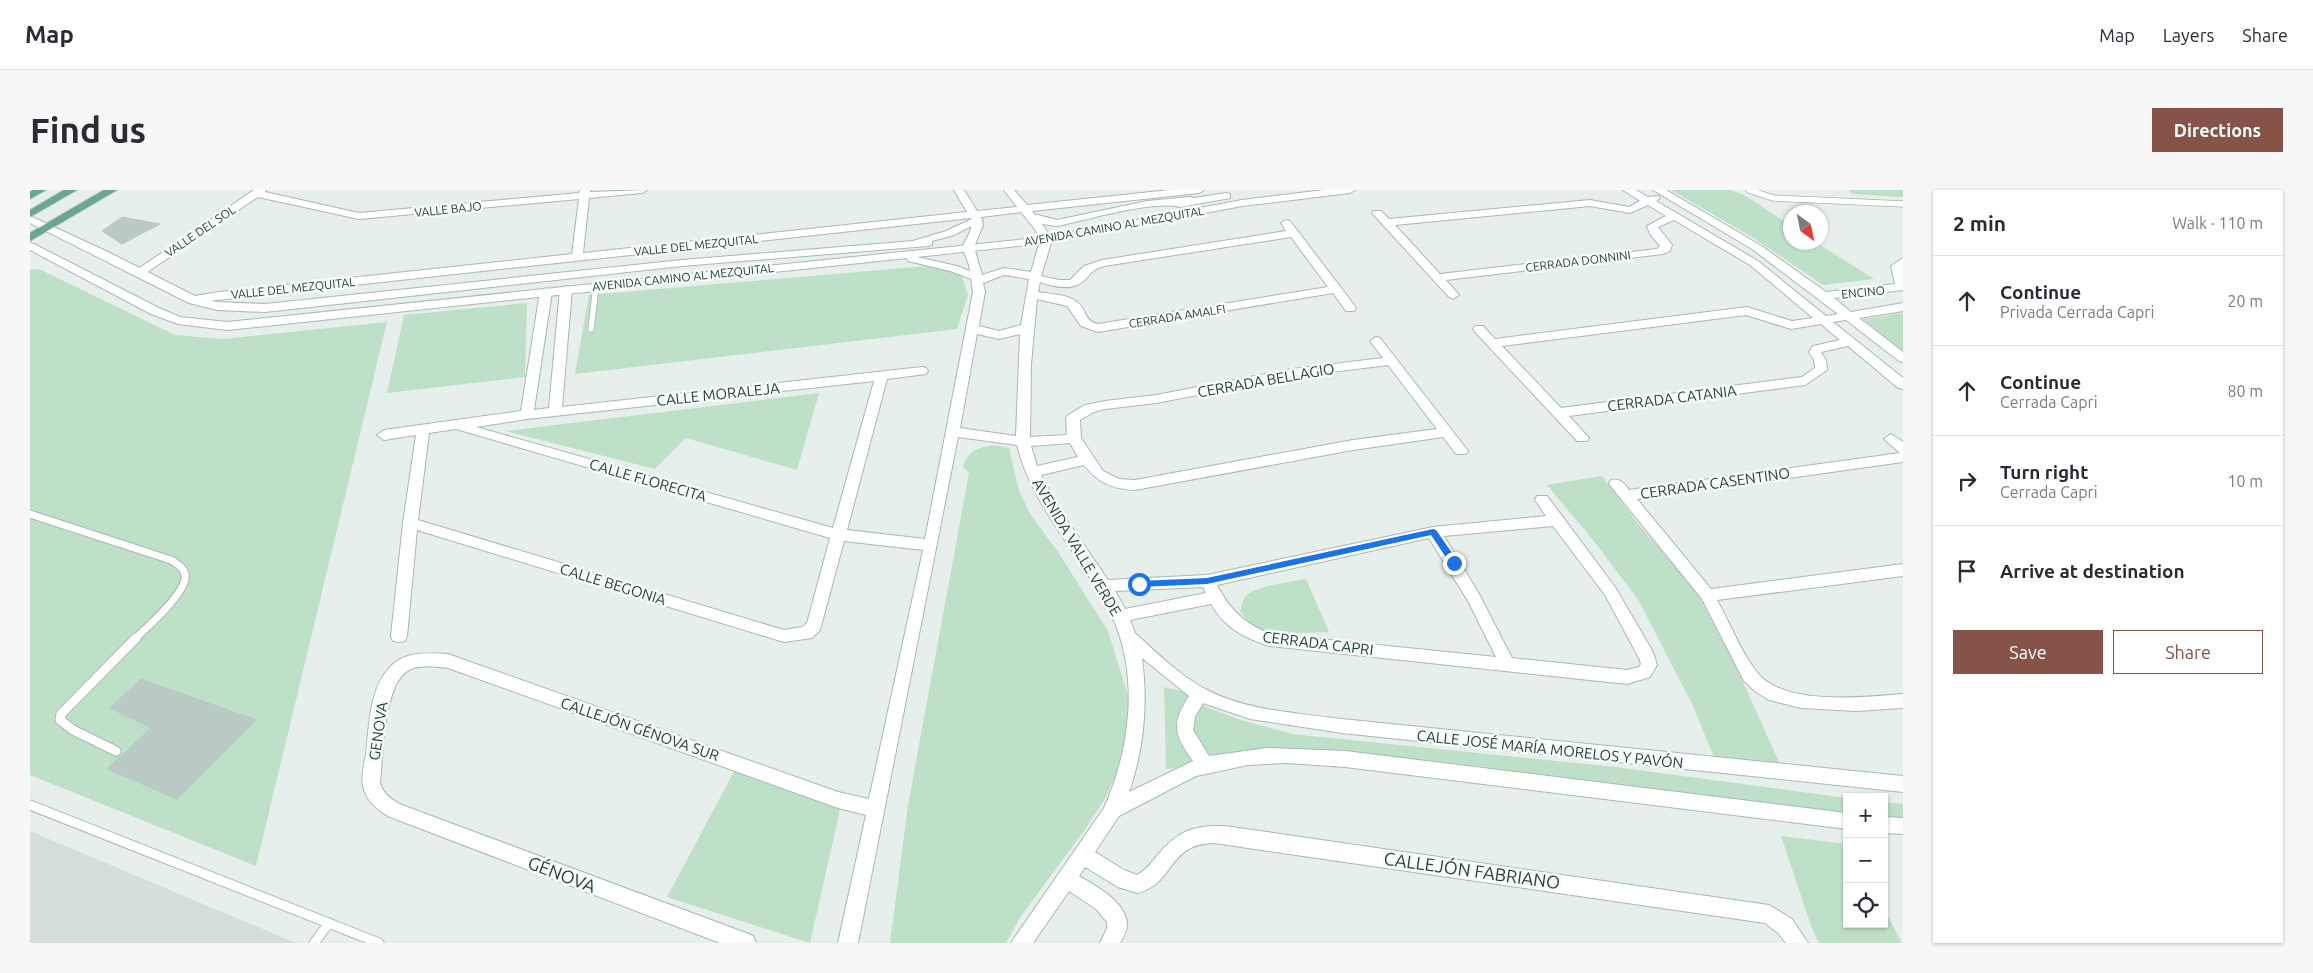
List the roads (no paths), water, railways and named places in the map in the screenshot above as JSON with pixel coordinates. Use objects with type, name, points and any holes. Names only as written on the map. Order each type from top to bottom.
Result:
[{"type":"main road","points":[[30,196],[41,190]]},
{"type":"main road","points":[[30,207],[60,190]]},
{"type":"main road","points":[[30,214],[72,190]]},
{"type":"main road","points":[[30,238],[112,190]]},
{"type":"street","name":"VALLE BAJO","points":[[259,192],[359,216],[398,214],[585,193],[642,190]]},
{"type":"street","points":[[848,943],[931,545],[979,292],[970,244],[978,225],[976,217],[959,190]]},
{"type":"street","points":[[1009,190],[1044,236]]},
{"type":"street","name":"AVENIDA CAMINO AL MEZQUITAL","points":[[1044,236],[1201,194],[1277,190]]},
{"type":"street","name":"AVENIDA CAMINO AL MEZQUITAL","points":[[30,246],[155,311],[178,320],[227,326],[546,292],[562,285],[596,286],[1044,236],[1242,203],[1350,190]]},
{"type":"street","points":[[1628,190],[1742,255],[1903,385]]},
{"type":"street","name":"VALLE DEL SOL","points":[[139,273],[259,192]]},
{"type":"street","points":[[1386,223],[1590,203],[1630,210],[1661,192],[1756,248],[1825,296],[1903,358]]},
{"type":"street","points":[[577,257],[585,193]]},
{"type":"street","points":[[1027,213],[1046,222],[1057,223],[1201,194]]},
{"type":"street","name":"VALLE DEL MEZQUITAL","points":[[193,300],[577,257],[1201,194]]},
{"type":"street","points":[[1377,213],[1453,295]]},
{"type":"street","name":"CERRADA DONNINI","points":[[1437,278],[1663,251],[1666,245],[1654,232],[1652,226],[1674,216]]},
{"type":"street","points":[[900,251],[935,238],[976,217]]},
{"type":"street","name":"AVENIDA CAMINO AL MEZQUITAL","points":[[30,219],[193,300],[217,306],[265,308],[741,257],[900,251]]},
{"type":"street","points":[[1286,222],[1350,308]]},
{"type":"street","points":[[900,251],[953,268],[978,280],[999,272],[1018,272],[1059,283],[1070,283],[1078,280],[1084,271],[1091,266],[1102,263],[1294,233]]},
{"type":"street","name":"AVENIDA VALLE VERDE","points":[[1021,943],[1113,810],[1126,775],[1136,712],[1135,671],[1129,637],[1120,616],[1104,586],[1031,472],[1025,456],[1023,441],[1025,328],[1044,236]]},
{"type":"street","name":"ENCINO","points":[[1825,296],[1900,287],[1901,282],[1896,271],[1897,266],[1903,261]]},
{"type":"street","points":[[535,278],[562,285],[580,274]]},
{"type":"street","points":[[555,412],[561,360],[562,285]]},
{"type":"street","name":"CERRADA AMALFI","points":[[1032,294],[1074,304],[1076,313],[1084,323],[1090,327],[1098,328],[1336,289]]},
{"type":"street","points":[[527,416],[546,292]]},
{"type":"street","name":"ENCINO","points":[[1822,319],[1903,307]]},
{"type":"street","points":[[1493,343],[1748,311],[1791,326],[1822,319]]},
{"type":"street","points":[[973,328],[994,336],[1011,334],[1025,328]]},
{"type":"street","points":[[1479,329],[1582,438]]},
{"type":"street","points":[[1376,341],[1461,451]]},
{"type":"street","name":"CERRADA CATANIA","points":[[1559,413],[1805,381],[1821,370],[1820,360],[1815,352],[1817,349],[1849,342]]},
{"type":"street","points":[[534,362],[561,360]]},
{"type":"street","name":"CERRADA BELLAGIO","points":[[1074,438],[1073,418],[1090,408],[1156,399],[1292,373],[1391,361]]},
{"type":"street","name":"CALLE MORALEJA","points":[[384,435],[555,412],[922,371]]},
{"type":"street","points":[[840,535],[881,377]]},
{"type":"street","name":"CALLE FLORECITA","points":[[456,426],[840,535],[931,545]]},
{"type":"street","points":[[399,636],[410,523],[423,430]]},
{"type":"street","points":[[952,432],[1023,441],[1054,442],[1074,438],[1098,474],[1117,484],[1135,485],[1231,470],[1353,445],[1446,432]]},
{"type":"street","points":[[1891,438],[1903,448]]},
{"type":"street","name":"CERRADA CASENTINO","points":[[1625,496],[1903,457]]},
{"type":"street","points":[[1031,472],[1087,460]]},
{"type":"street","points":[[1616,484],[1625,496]]},
{"type":"street","name":"CERRADA CASENTINO","points":[[1625,496],[1707,595],[1750,676],[1760,686],[1776,696],[1795,701],[1880,703],[1903,701]]},
{"type":"street","points":[[1542,500],[1558,520]]},
{"type":"street","points":[[1104,586],[1207,581],[1433,532],[1558,520]]},
{"type":"street","name":"CERRADA CAPRI","points":[[1207,581],[1230,621],[1248,632],[1269,640],[1627,677],[1644,672],[1649,665],[1647,657],[1610,591],[1558,520]]},
{"type":"street","name":"CALLE BEGONIA","points":[[410,523],[784,636],[806,633],[814,626],[840,535]]},
{"type":"street","points":[[1433,532],[1454,563],[1484,616],[1507,664]]},
{"type":"street","points":[[1707,595],[1903,570]]},
{"type":"street","points":[[1120,616],[1215,597]]},
{"type":"street","name":"CALLE JOSÉ MARÍA MORELOS Y PAVÓN","points":[[1129,637],[1171,674],[1200,694],[1218,702],[1275,716],[1342,726],[1903,784]]},
{"type":"street","name":"CALLEJÓN GÉNOVA SUR","points":[[403,665],[420,660],[448,661],[838,800],[875,810]]},
{"type":"street","name":"GENOVA","points":[[380,802],[372,791],[371,783],[381,698],[386,682],[391,674],[403,665]]},
{"type":"street","points":[[1200,694],[1185,716],[1183,724],[1184,733],[1206,765]]},
{"type":"street","points":[[1113,810],[1191,769],[1226,760],[1289,755],[1345,759],[1843,821]]},
{"type":"street","name":"GÉNOVA","points":[[380,802],[396,811],[746,943]]},
{"type":"street","points":[[1888,825],[1903,826]]},
{"type":"street","name":"CALLEJÓN FABRIANO","points":[[1083,855],[1134,884],[1140,884],[1150,878],[1171,851],[1182,842],[1207,834],[1225,835],[1769,914],[1785,926],[1798,943]]},
{"type":"street","points":[[1066,878],[1100,901],[1112,912],[1117,920],[1114,936]]},
{"type":"lane","points":[[1749,190],[1773,198],[1903,204]]},
{"type":"lane","points":[[591,329],[596,286]]},
{"type":"lane","points":[[30,514],[171,560],[182,566],[186,574],[185,582],[176,597],[60,714],[60,720],[69,727],[116,751]]},
{"type":"lane","points":[[30,805],[379,943]]},
{"type":"lane","points":[[314,943],[329,923]]}]
